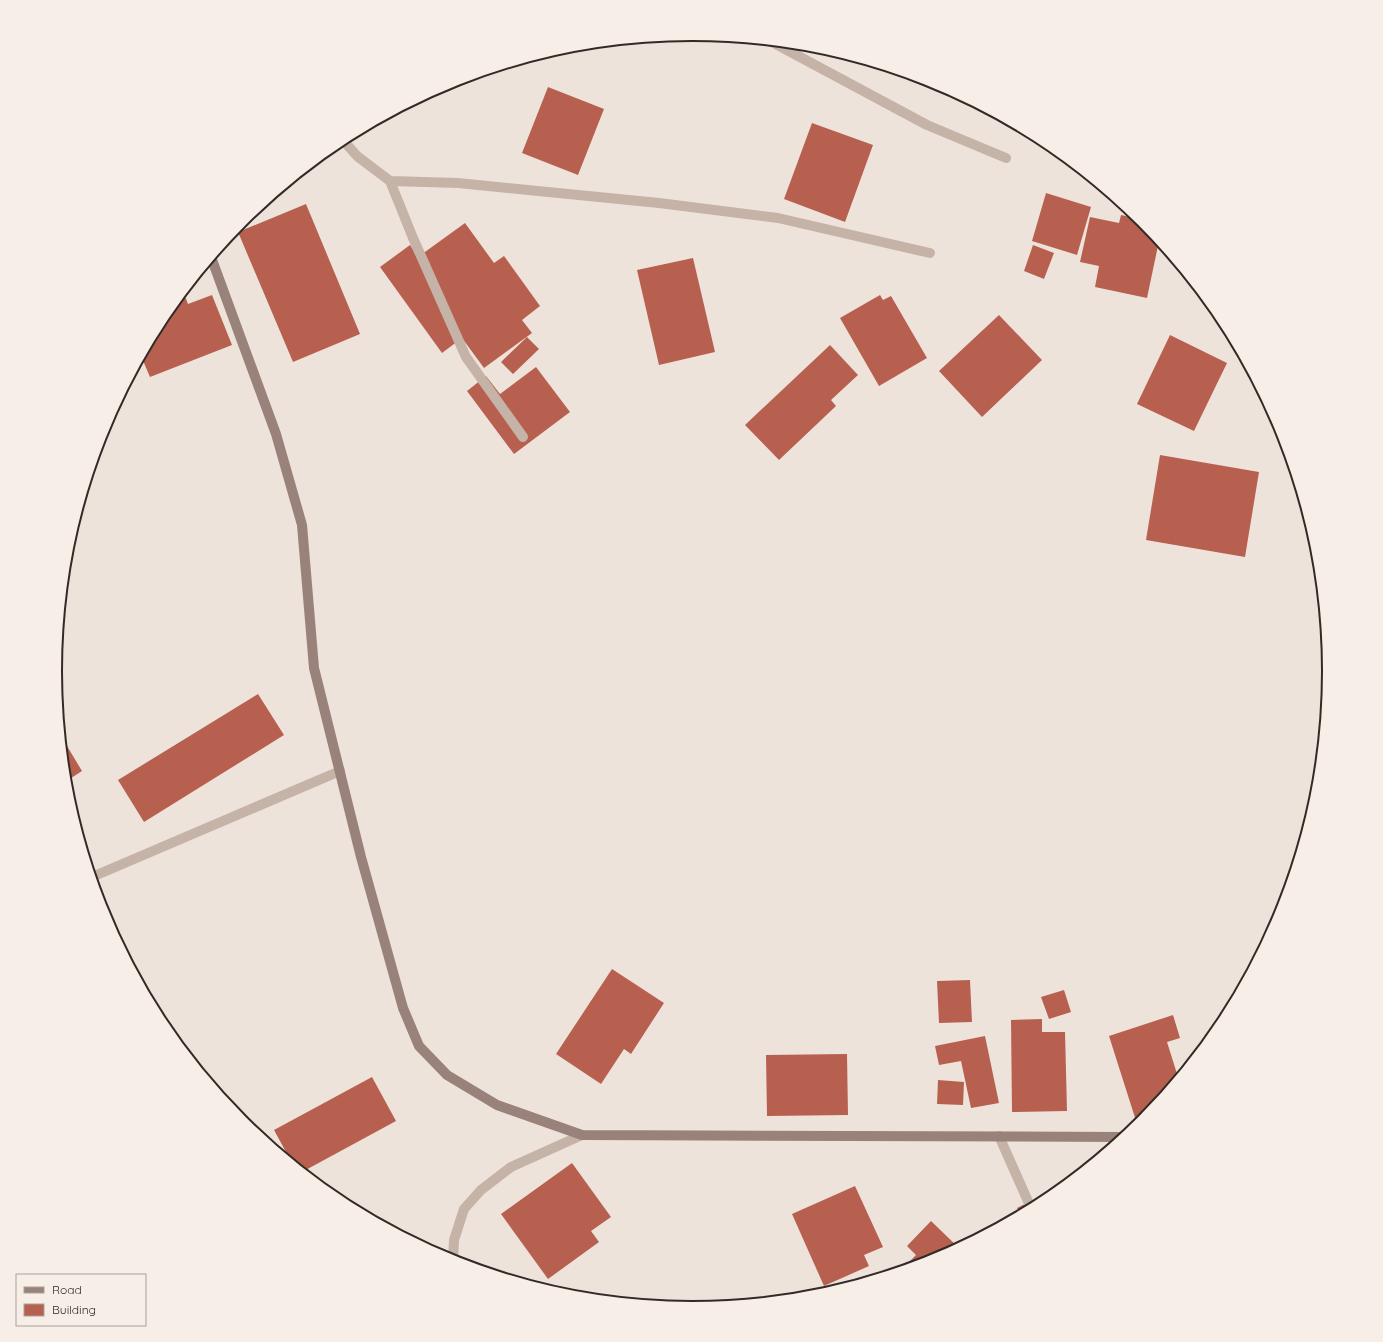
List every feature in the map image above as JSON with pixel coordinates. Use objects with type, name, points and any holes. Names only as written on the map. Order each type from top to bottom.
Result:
[{"type":"street","points":[[782,47],[927,125],[1006,158]]},
{"type":"street","points":[[346,144],[357,156],[390,181],[413,238],[466,357],[523,438]]},
{"type":"street","points":[[390,181],[466,183],[659,203],[771,217],[930,253]]},
{"type":"street","points":[[213,262],[276,434],[302,525],[314,668],[361,857],[403,1008],[419,1046],[448,1075],[497,1105],[582,1135],[1115,1137]]},
{"type":"street","points":[[96,875],[340,770]]},
{"type":"street","points":[[453,1254],[454,1240],[464,1209],[481,1190],[511,1167],[582,1135]]},
{"type":"street","points":[[999,1136],[1029,1203]]},
{"type":"building","points":[[548,87],[604,109],[578,175],[522,153]]},
{"type":"building","points":[[812,123],[873,145],[845,222],[784,199]]},
{"type":"building","points":[[1046,193],[1091,207],[1077,255],[1032,241]]},
{"type":"building","points":[[306,204],[360,334],[293,362],[239,234],[242,230]]},
{"type":"building","points":[[1121,215],[1127,216],[1158,248],[1147,298],[1095,287],[1099,266],[1080,262],[1090,217],[1119,223]]},
{"type":"building","points":[[465,223],[494,263],[504,256],[540,306],[522,320],[532,333],[484,368],[462,338],[442,353],[380,267],[410,245],[418,257]]},
{"type":"building","points":[[1033,245],[1054,253],[1044,279],[1024,271]]},
{"type":"building","points":[[693,258],[715,352],[659,365],[637,270]]},
{"type":"building","points":[[212,295],[232,345],[150,377],[143,361],[185,297],[188,304]]},
{"type":"building","points":[[880,295],[883,300],[891,296],[927,358],[879,386],[840,318]]},
{"type":"building","points":[[999,315],[1042,360],[982,417],[939,371]]},
{"type":"building","points":[[1170,335],[1227,363],[1194,431],[1137,404]]},
{"type":"building","points":[[527,337],[539,349],[513,374],[501,362]]},
{"type":"building","points":[[830,345],[858,375],[831,400],[836,406],[779,460],[745,425]]},
{"type":"building","points":[[536,367],[570,412],[514,454],[467,391],[486,376],[500,394]]},
{"type":"building","points":[[1160,455],[1259,472],[1245,557],[1146,540]]},
{"type":"building","points":[[258,694],[284,735],[144,822],[118,780]]},
{"type":"building","points":[[66,745],[82,771],[71,778]]},
{"type":"building","points":[[612,969],[664,1003],[631,1054],[624,1049],[601,1084],[556,1054]]},
{"type":"building","points":[[970,980],[972,1022],[939,1023],[937,981]]},
{"type":"building","points":[[1064,990],[1071,1012],[1049,1019],[1041,997]]},
{"type":"building","points":[[1173,1015],[1180,1038],[1167,1042],[1177,1072],[1135,1118],[1109,1036]]},
{"type":"building","points":[[1042,1019],[1042,1032],[1065,1032],[1067,1111],[1012,1112],[1011,1020]]},
{"type":"building","points":[[985,1036],[999,1103],[971,1108],[961,1061],[939,1065],[935,1046]]},
{"type":"building","points":[[847,1054],[848,1115],[767,1116],[766,1055]]},
{"type":"building","points":[[372,1077],[396,1121],[306,1170],[287,1154],[274,1130]]},
{"type":"building","points":[[938,1080],[964,1082],[963,1105],[937,1104]]},
{"type":"building","points":[[572,1163],[611,1217],[591,1231],[599,1242],[548,1279],[501,1214]]},
{"type":"building","points":[[855,1186],[883,1247],[864,1255],[869,1266],[824,1286],[792,1214]]},
{"type":"building","points":[[1038,1198],[1018,1210],[1017,1208]]},
{"type":"building","points":[[931,1221],[954,1243],[909,1262],[916,1255],[907,1246]]}]
